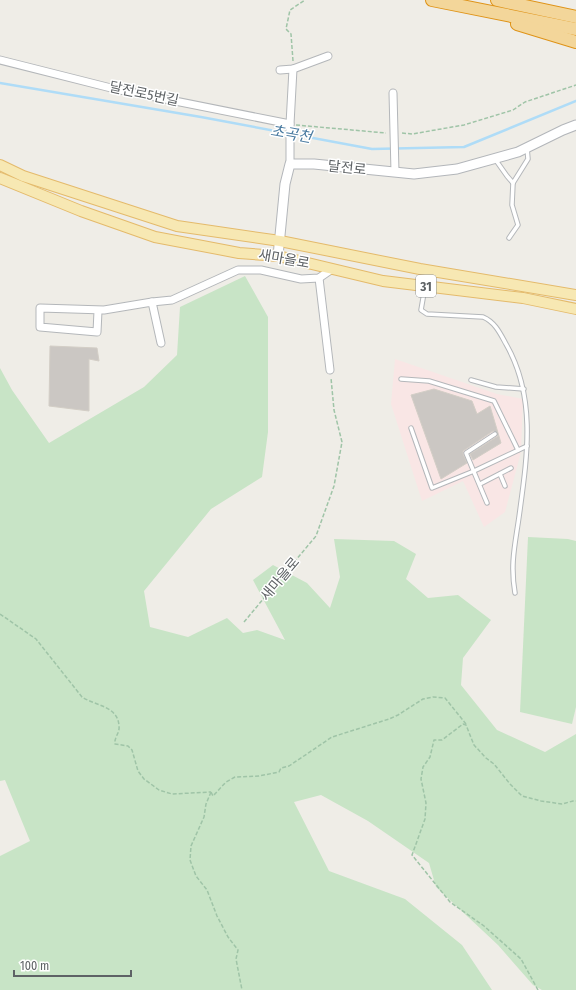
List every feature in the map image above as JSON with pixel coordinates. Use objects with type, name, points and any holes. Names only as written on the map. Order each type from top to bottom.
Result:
[{"type":"highway","points":[[432,0],[576,29]]},
{"type":"highway","points":[[497,0],[576,17]]},
{"type":"highway","points":[[458,5],[576,42]]},
{"type":"main road","name":"새마을로","points":[[0,165],[23,176],[177,226],[280,241],[420,270],[576,295]]},
{"type":"main road","name":"새마을로","points":[[0,178],[81,211],[155,237],[239,253],[278,256],[383,281],[523,298],[576,309]]},
{"type":"street","points":[[280,70],[293,69],[328,56]]},
{"type":"street","name":"달전로5번길","points":[[0,60],[115,89],[290,126]]},
{"type":"street","points":[[278,256],[285,184],[290,164],[293,69]]},
{"type":"street","points":[[393,93],[395,170]]},
{"type":"street","name":"달전로","points":[[290,164],[314,164],[395,170],[414,174],[457,169],[518,152],[576,125]]},
{"type":"street","points":[[98,311],[97,332],[40,327],[40,308],[98,311],[172,300],[238,270],[261,270],[302,279],[319,278],[332,269]]},
{"type":"street","name":"새마을로","points":[[319,278],[330,370]]},
{"type":"street","points":[[152,302],[161,343]]},
{"type":"lane","points":[[509,238],[518,225],[512,205],[513,183],[528,159],[527,147]]},
{"type":"lane","points":[[495,158],[513,183]]},
{"type":"lane","points":[[425,286],[421,310],[427,314],[483,317],[489,320],[498,330],[513,356],[524,389],[528,436],[519,518],[513,546],[512,576],[515,592]]},
{"type":"lane","points":[[401,379],[429,381],[494,401],[518,450]]},
{"type":"lane","points":[[471,380],[496,387],[524,389]]},
{"type":"lane","points":[[411,428],[432,488],[474,471],[527,446]]},
{"type":"lane","points":[[487,503],[466,453],[495,434]]},
{"type":"lane","points":[[480,484],[511,468]]},
{"type":"lane","points":[[500,474],[505,486]]},
{"type":"path","points":[[293,69],[291,34],[286,29],[290,10],[305,0]]},
{"type":"path","points":[[290,126],[395,137],[464,125],[513,110],[525,102],[576,85]]},
{"type":"path","name":"새마을로","points":[[244,622],[316,536],[334,486],[342,442],[334,410],[330,370]]},
{"type":"path","points":[[0,614],[36,639],[82,697],[102,704],[110,710],[117,719],[119,725],[119,730],[114,740],[115,744],[128,746],[132,750],[138,771],[151,785],[164,792],[172,794],[211,792],[213,796],[226,782],[236,777],[259,776],[279,772],[281,768],[289,766],[332,737],[389,719],[429,698],[445,698],[466,725],[474,745],[494,764],[522,796],[562,804],[576,801]]},
{"type":"path","points":[[466,725],[463,724],[458,727],[442,740],[434,740],[430,757],[423,766],[421,779],[426,803],[425,819],[412,855],[450,902],[489,930],[521,959],[538,990]]},
{"type":"path","points":[[211,792],[206,804],[204,818],[191,846],[190,860],[196,876],[208,890],[217,916],[228,938],[238,950],[236,959],[242,990]]},
{"type":"shaded area","points":[[395,359],[497,394],[523,399],[521,452],[505,512],[484,527],[463,481],[422,501],[391,404]]},
{"type":"green space","points":[[245,276],[268,317],[268,432],[262,477],[211,509],[144,591],[150,627],[188,637],[227,618],[243,633],[257,630],[285,640],[253,580],[273,565],[307,583],[330,608],[340,577],[334,539],[394,541],[416,554],[406,579],[428,598],[458,595],[491,620],[463,658],[461,685],[497,730],[545,752],[576,734],[576,990],[542,990],[533,985],[498,945],[436,887],[429,863],[368,821],[321,795],[294,802],[329,871],[405,899],[462,945],[492,990],[0,990],[0,856],[30,841],[5,780],[0,781],[0,368],[12,390],[49,443],[144,387],[177,355],[180,307]]},
{"type":"green space","points":[[528,537],[568,539],[576,541],[576,707],[572,724],[520,712]]},
{"type":"building","points":[[50,346],[97,348],[99,361],[89,359],[89,411],[49,406]]},
{"type":"building","points":[[434,389],[472,401],[477,414],[490,406],[501,443],[473,460],[470,454],[498,436],[497,432],[493,431],[463,451],[467,463],[441,479],[411,395]]},
{"type":"waterway","name":"초곡천","points":[[0,83],[201,117],[372,149],[464,147],[576,101]]}]
